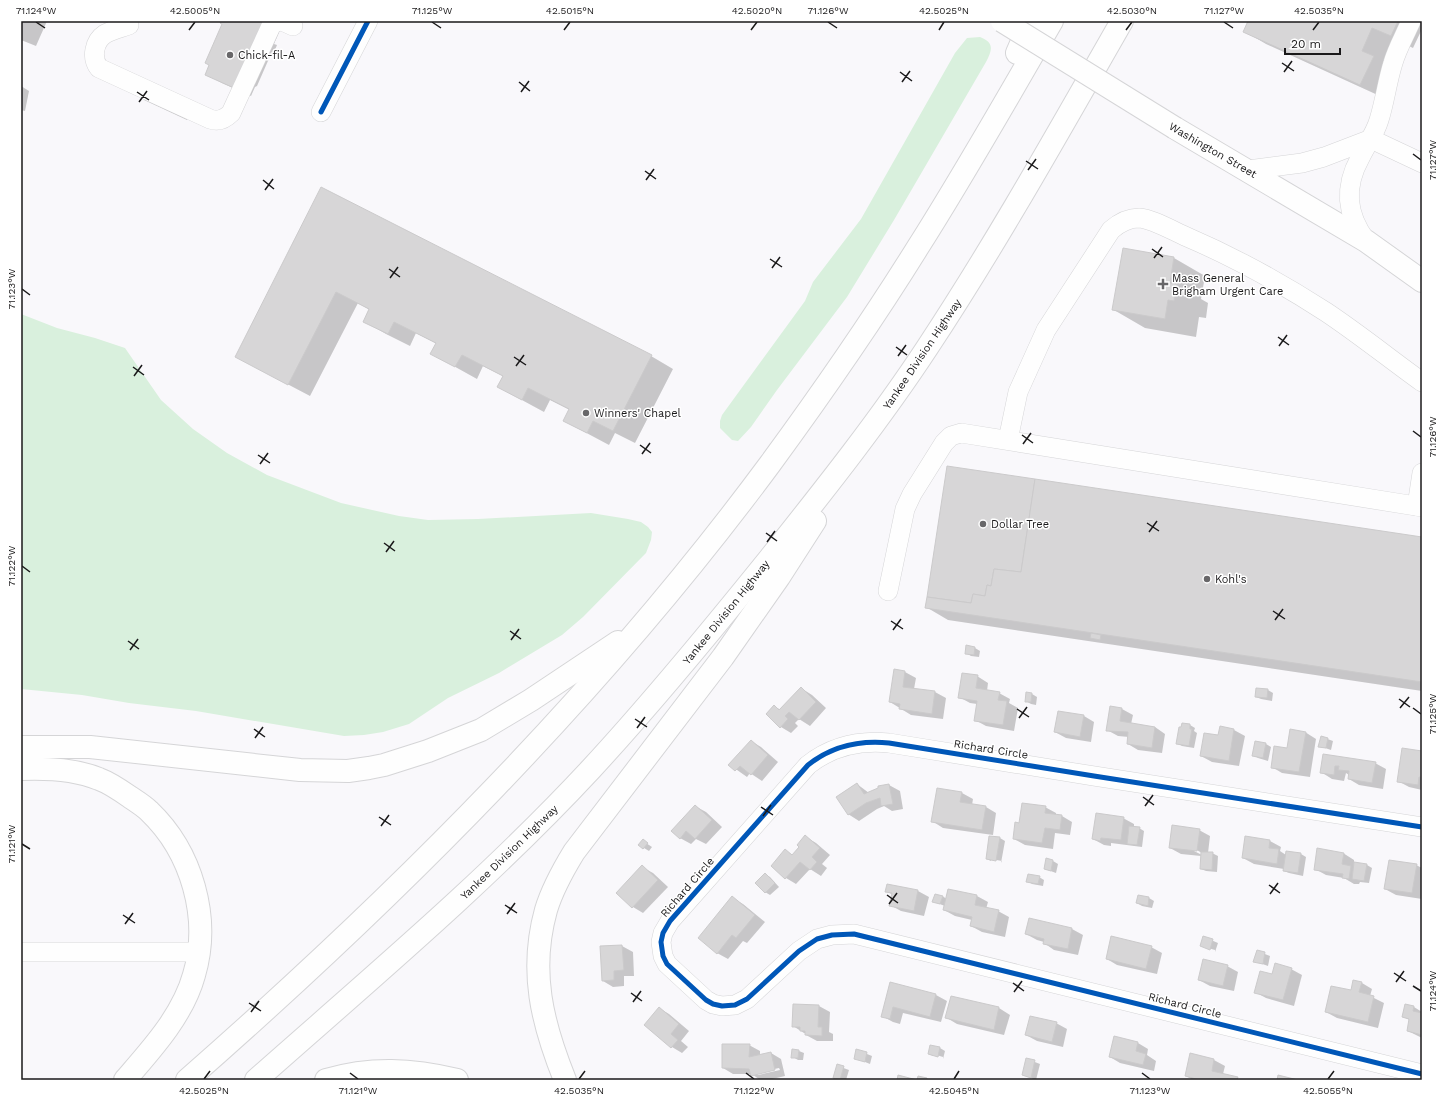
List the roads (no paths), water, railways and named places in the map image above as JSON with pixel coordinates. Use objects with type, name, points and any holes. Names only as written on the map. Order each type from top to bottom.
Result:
[{"type":"main road","name":"Washington Street","points":[[1002,21],[1175,128],[1366,241],[1422,281]]},
{"type":"main road","points":[[954,189],[1031,21]]},
{"type":"main road","points":[[187,1080],[315,964],[459,824],[554,726],[642,625],[726,521],[807,413],[883,302],[954,189],[1052,21]]},
{"type":"main road","name":"Yankee Division Highway","points":[[256,1080],[486,876],[589,771],[635,721],[723,616],[807,511],[889,403],[931,341],[1000,232],[1122,21]]},
{"type":"main road","points":[[1366,241],[1422,268]]},
{"type":"main road","points":[[564,1080],[545,1025],[539,991],[538,958],[546,909],[561,873],[574,852],[723,657],[779,578],[889,403]]},
{"type":"main road","points":[[21,747],[90,747],[307,770],[348,771],[384,765],[435,749],[480,730],[531,700],[642,625]]},
{"type":"main road","points":[[21,769],[52,769],[96,778],[109,783],[148,810],[165,828],[186,863],[194,884],[198,901],[200,923],[199,952],[194,975],[182,1005],[165,1031],[125,1080]]},
{"type":"main road","points":[[326,1080],[357,1073],[387,1070],[418,1072],[457,1080]]},
{"type":"street","points":[[321,112],[368,21]]},
{"type":"street","points":[[1366,241],[1354,222],[1350,208],[1349,193],[1352,175],[1379,121],[1395,55],[1411,21]]},
{"type":"street","points":[[128,25],[109,32],[100,39],[94,55],[94,60],[99,68],[210,119],[219,120],[227,117],[231,113],[271,26],[284,23]]},
{"type":"street","points":[[1248,170],[1302,163],[1324,157],[1371,139],[1422,163]]},
{"type":"street","points":[[1008,440],[1018,392],[1048,326],[1111,230],[1121,222],[1139,218],[1151,221],[1207,245],[1250,266],[1327,313],[1422,382]]},
{"type":"street","points":[[888,590],[908,501],[944,443],[951,436],[961,433],[1419,506],[1422,473]]},
{"type":"street","name":"Richard Circle","points":[[1422,827],[889,743],[862,742],[836,748],[808,765],[670,921],[663,933],[661,942],[663,956],[670,968],[706,1000],[713,1004],[722,1006],[735,1004],[747,999],[799,951],[817,939],[832,935],[854,934],[1422,1074]]},
{"type":"street","points":[[21,952],[199,952]]},
{"type":"place","name":"Chick-fil-A","points":[[230,55]]},
{"type":"place","name":"Mass General Brigham Urgent Care","points":[[1163,284]]},
{"type":"place","name":"Winners' Chapel","points":[[586,413]]},
{"type":"place","name":"Dollar Tree","points":[[983,524]]},
{"type":"place","name":"Kohl's","points":[[1207,579]]}]
